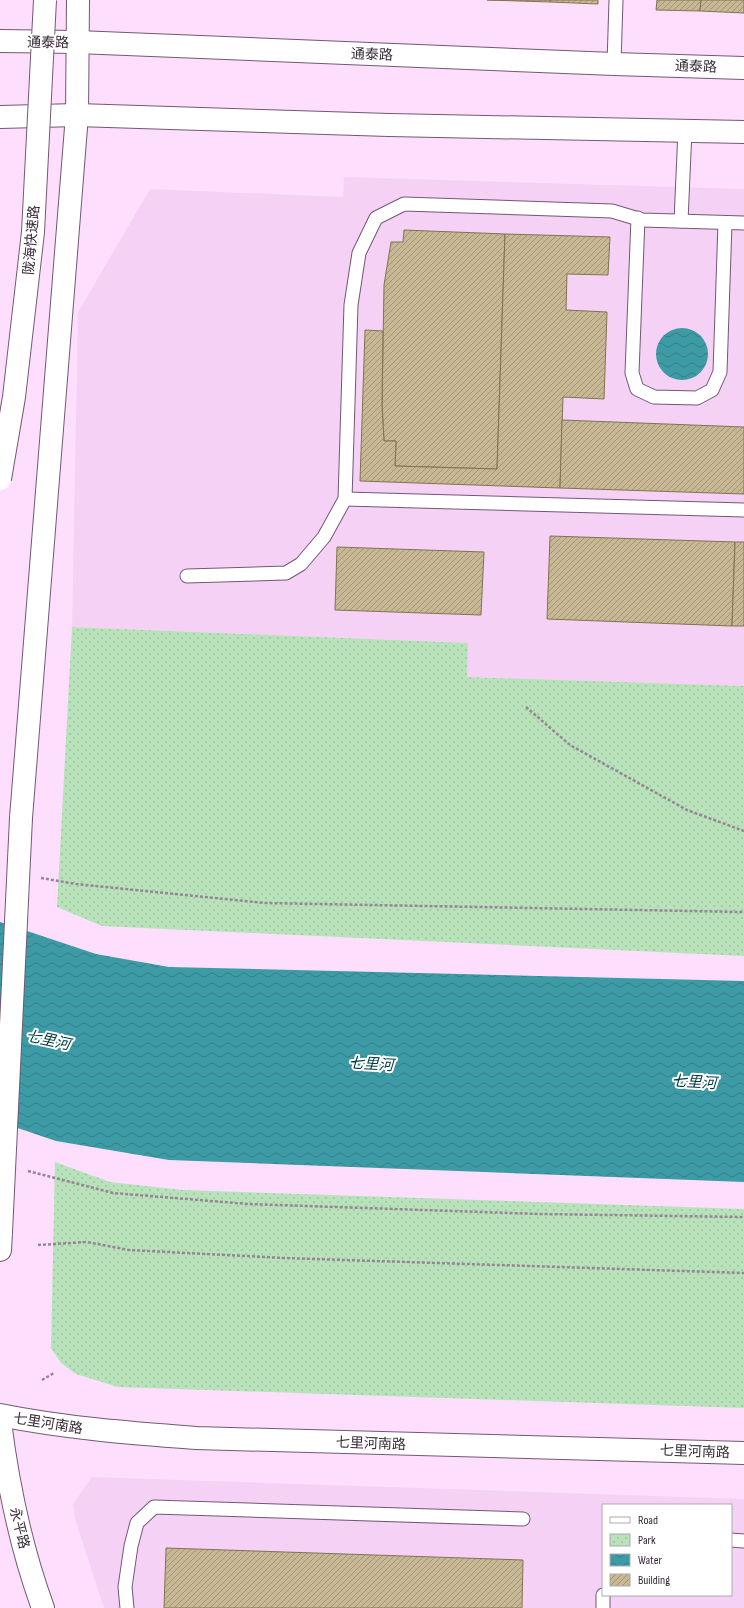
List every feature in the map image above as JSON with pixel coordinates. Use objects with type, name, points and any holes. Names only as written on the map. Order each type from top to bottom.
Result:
[{"type":"main road","name":"陇海快速路","points":[[0,479],[14,397],[33,232],[45,0]]},
{"type":"main road","points":[[1,1241],[21,818],[77,115],[78,0]]},
{"type":"main road","name":"通泰路","points":[[0,41],[77,42],[744,68]]},
{"type":"main road","points":[[0,116],[77,115],[389,125],[744,132]]},
{"type":"main road","name":"七里河南路","points":[[0,1415],[45,1424],[94,1430],[196,1438],[744,1453]]},
{"type":"main road","name":"永平路","points":[[0,1422],[6,1468],[20,1535],[43,1608]]},
{"type":"lane","points":[[614,64],[616,0]]},
{"type":"lane","points":[[681,221],[685,130]]},
{"type":"lane","points":[[187,576],[286,573],[300,564],[324,537],[345,499],[351,305],[359,253],[376,218],[404,204],[612,211],[642,220],[744,223]]},
{"type":"lane","points":[[638,218],[632,373],[637,389],[654,397],[697,398],[712,390],[720,372],[725,223]]},
{"type":"lane","points":[[345,499],[744,510]]},
{"type":"lane","points":[[127,1608],[125,1587],[131,1546],[137,1524],[154,1507],[523,1519]]},
{"type":"lane","points":[[732,1540],[744,1541]]},
{"type":"lane","points":[[603,1596],[603,1608]]},
{"type":"path","points":[[526,707],[570,745],[687,810],[744,831]]},
{"type":"path","points":[[40,878],[76,884],[265,903],[744,912]]},
{"type":"path","points":[[23,1169],[113,1193],[248,1204],[548,1214],[744,1217]]},
{"type":"path","points":[[38,1245],[87,1242],[129,1250],[284,1258],[744,1273]]},
{"type":"path","points":[[42,1380],[54,1373]]},
{"type":"shaded area","points":[[344,177],[744,189],[744,686],[467,677],[468,643],[72,627],[78,312],[150,189],[343,197]]},
{"type":"shaded area","points":[[92,1477],[744,1499],[744,1608],[104,1608],[75,1519],[73,1504]]},
{"type":"green space","points":[[72,627],[468,643],[467,677],[744,686],[744,956],[102,926],[57,907]]},
{"type":"green space","points":[[55,1162],[110,1182],[182,1190],[744,1209],[744,1408],[118,1387],[76,1374],[61,1363],[51,1348]]},
{"type":"water","points":[[682,328],[692,330],[700,336],[706,344],[708,354],[706,364],[700,372],[692,378],[682,380],[672,378],[664,372],[658,364],[656,354],[658,344],[664,336],[672,330]]},
{"type":"water","name":"七里河","points":[[0,922],[96,954],[169,967],[744,981],[744,1182],[169,1160],[56,1141],[0,1122]]},
{"type":"building","points":[[487,0],[550,0],[550,2]]},
{"type":"building","points":[[550,0],[598,0],[598,4],[550,2]]},
{"type":"building","points":[[657,0],[701,0],[700,11],[656,10]]},
{"type":"building","points":[[701,0],[744,0],[744,13],[700,11]]},
{"type":"building","points":[[404,230],[505,234],[497,469],[395,466],[396,441],[384,441],[382,405],[384,285],[391,242],[403,242]]},
{"type":"building","points":[[505,234],[610,237],[608,275],[567,274],[566,310],[607,312],[604,399],[563,397],[560,488],[360,481],[365,330],[383,331],[382,405],[384,441],[396,441],[395,466],[497,469]]},
{"type":"building","points":[[562,420],[744,427],[744,494],[560,488]]},
{"type":"building","points":[[550,536],[735,542],[732,626],[547,619]]},
{"type":"building","points":[[735,542],[744,542],[744,626],[732,626]]},
{"type":"building","points":[[337,547],[484,552],[481,615],[335,610]]},
{"type":"building","points":[[166,1548],[523,1560],[522,1608],[164,1608]]}]
